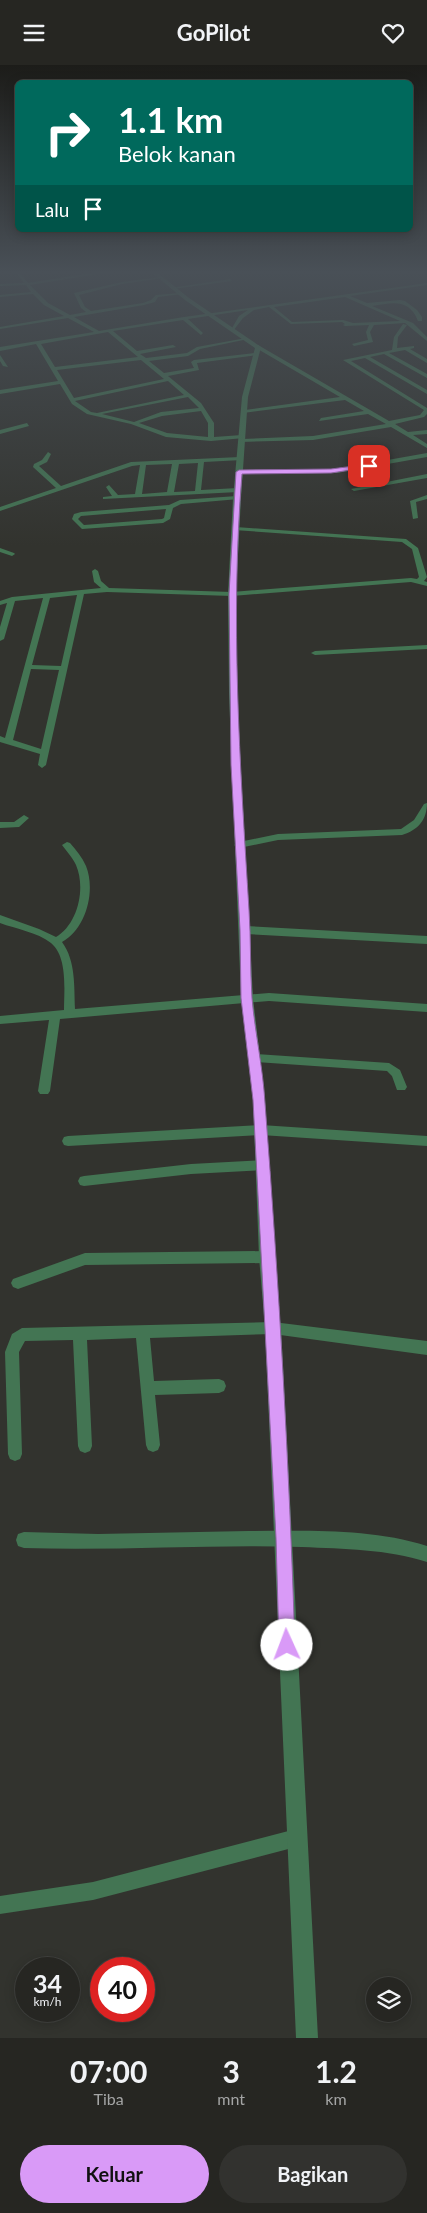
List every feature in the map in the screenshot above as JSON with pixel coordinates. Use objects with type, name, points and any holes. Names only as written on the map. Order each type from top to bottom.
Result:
[{"type":"street","points":[[3,362],[6,366]]},
{"type":"street","points":[[50,362],[72,400],[84,410],[96,415],[135,423],[166,435],[211,439],[313,438],[392,424],[422,416],[427,411],[426,408],[349,362]]},
{"type":"street","points":[[54,369],[116,362]]},
{"type":"street","points":[[147,362],[170,379],[202,409],[210,423],[211,439]]},
{"type":"street","points":[[164,375],[197,369],[194,362]]},
{"type":"street","points":[[254,362],[245,397],[237,494],[232,594],[233,693],[239,845],[246,930],[247,998],[256,1058],[261,1130],[266,1257],[284,1538],[296,1838],[307,2038]]},
{"type":"street","points":[[278,362],[347,398],[427,446]]},
{"type":"street","points":[[375,362],[427,392]]},
{"type":"street","points":[[402,362],[427,376]]},
{"type":"street","points":[[72,400],[170,379]]},
{"type":"street","points":[[0,392],[60,382]]},
{"type":"street","points":[[96,415],[188,396]]},
{"type":"street","points":[[245,412],[347,398]]},
{"type":"street","points":[[412,401],[420,399]]},
{"type":"street","points":[[135,423],[161,415],[202,409]]},
{"type":"street","points":[[322,420],[370,412]]},
{"type":"street","points":[[0,431],[27,425]]},
{"type":"street","points":[[408,434],[427,432]]},
{"type":"street","points":[[48,454],[45,461],[36,465],[36,467],[60,488]]},
{"type":"street","points":[[0,509],[112,470],[144,462],[201,460],[240,465],[337,471],[427,455]]},
{"type":"street","points":[[198,492],[201,460]]},
{"type":"street","points":[[170,494],[176,461]]},
{"type":"street","points":[[138,496],[144,462]]},
{"type":"street","points":[[354,489],[427,476]]},
{"type":"street","points":[[109,487],[116,497]]},
{"type":"street","points":[[105,498],[198,492],[237,494]]},
{"type":"street","points":[[170,507],[167,519],[163,521],[79,527],[76,519],[76,515],[81,514],[170,507],[180,502],[237,494]]},
{"type":"street","points":[[415,518],[413,501],[427,497]]},
{"type":"street","points":[[0,603],[12,599],[107,590],[232,594],[423,582],[415,548],[404,541],[236,529]]},
{"type":"street","points":[[0,549],[12,554]]},
{"type":"street","points":[[95,571],[100,585],[107,590]]},
{"type":"street","points":[[42,765],[81,592]]},
{"type":"street","points":[[45,753],[4,741],[28,667],[47,595]]},
{"type":"street","points":[[0,639],[12,599]]},
{"type":"street","points":[[315,653],[427,647]]},
{"type":"street","points":[[28,667],[64,668]]},
{"type":"street","points":[[239,845],[278,837],[402,832],[414,828],[427,806]]},
{"type":"street","points":[[0,825],[16,825],[24,818]]},
{"type":"street","points":[[56,941],[68,934],[73,927],[82,902],[85,886],[84,873],[79,861],[67,845]]},
{"type":"street","points":[[0,919],[56,941],[65,957],[70,1013]]},
{"type":"street","points":[[246,930],[427,940]]},
{"type":"street","points":[[0,1020],[247,998],[344,1001],[427,1008]]},
{"type":"street","points":[[44,1091],[55,1015]]},
{"type":"street","points":[[256,1058],[389,1067],[394,1069],[399,1076],[400,1087]]},
{"type":"street","points":[[68,1141],[261,1130],[427,1141]]},
{"type":"street","points":[[84,1181],[191,1169],[263,1165]]},
{"type":"street","points":[[18,1283],[85,1259],[266,1257]]},
{"type":"street","points":[[15,1454],[12,1352],[17,1339],[28,1334],[272,1328],[427,1348]]},
{"type":"street","points":[[142,1331],[153,1445]]},
{"type":"street","points":[[80,1333],[85,1446]]},
{"type":"street","points":[[148,1388],[219,1386]]},
{"type":"street","points":[[24,1540],[69,1542],[284,1538],[371,1543],[414,1549],[427,1554]]},
{"type":"street","points":[[0,1905],[93,1891],[296,1838]]},
{"type":"route","points":[[287,1645],[284,1538],[266,1257],[263,1165],[256,1058],[247,998],[245,965],[246,930],[235,765],[232,594],[237,498],[239,472],[331,471],[369,466]]}]
